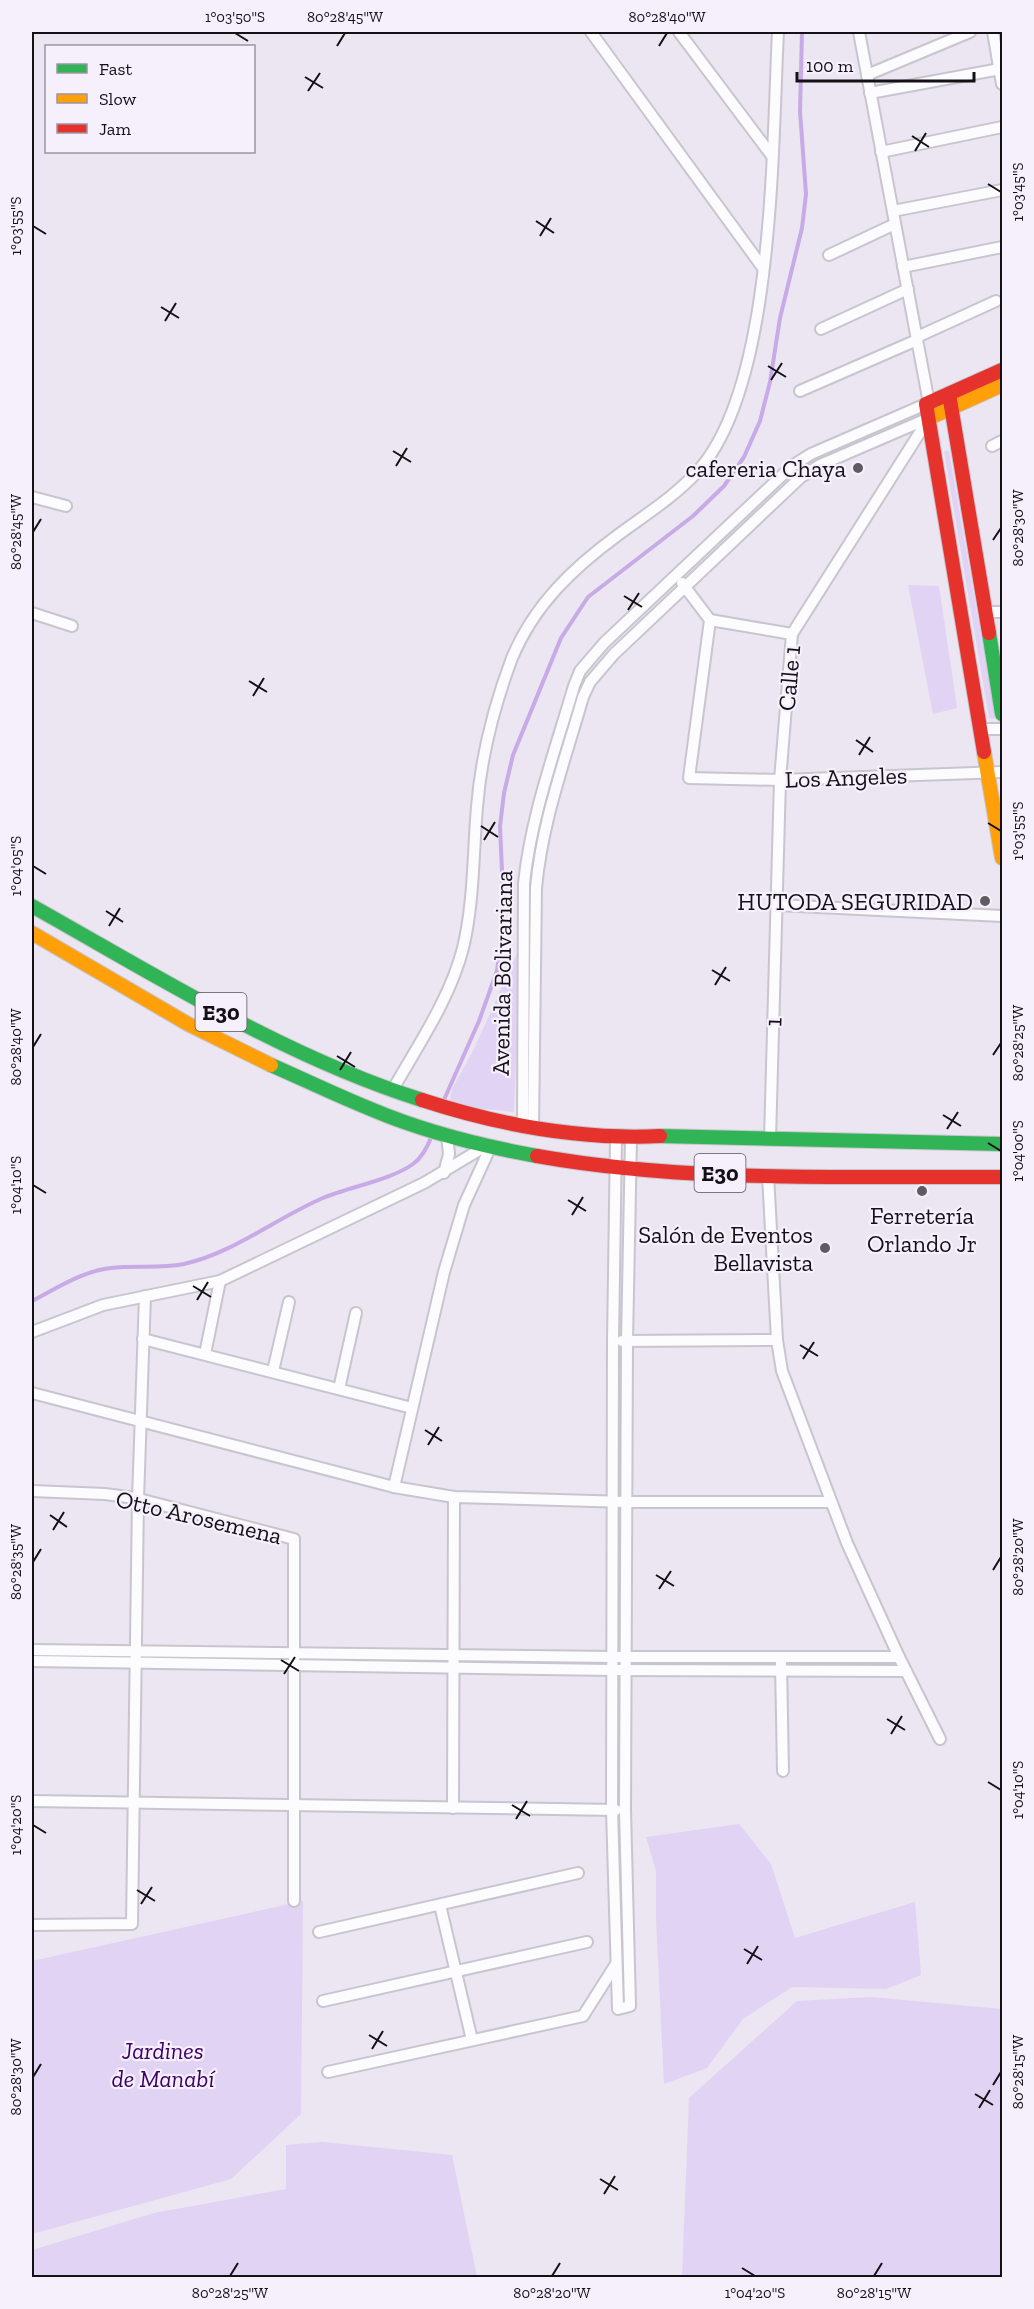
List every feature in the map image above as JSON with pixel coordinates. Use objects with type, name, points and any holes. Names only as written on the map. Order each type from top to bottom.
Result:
[{"type":"main road","name":"Avenida Bolivariana","points":[[950,401],[1002,370]]},
{"type":"main road","name":"Avenida Bolivariana","points":[[928,408],[1002,386]]},
{"type":"main road","points":[[950,401],[1002,714]]},
{"type":"main road","points":[[928,408],[1002,858]]},
{"type":"main road","name":"E30","points":[[32,906],[226,1014],[344,1073],[450,1110],[528,1127],[616,1138],[663,1136],[1002,1144]]},
{"type":"main road","name":"E30","points":[[32,933],[188,1024],[252,1057],[335,1095],[410,1124],[488,1147],[574,1163],[629,1169],[768,1175],[1002,1177]]},
{"type":"main road","points":[[75,958],[87,937]]},
{"type":"street","points":[[591,32],[763,268]]},
{"type":"street","points":[[679,32],[772,156]]},
{"type":"street","points":[[392,1091],[446,995],[463,948],[468,919],[481,775],[495,709],[514,655],[536,614],[568,575],[676,491],[699,470],[714,450],[728,422],[744,372],[758,308],[772,156],[778,32]]},
{"type":"street","points":[[859,32],[917,338],[928,408]]},
{"type":"street","points":[[867,75],[970,32]]},
{"type":"street","points":[[993,32],[1002,84]]},
{"type":"street","points":[[870,93],[1000,69]]},
{"type":"street","points":[[882,152],[1002,127]]},
{"type":"street","points":[[893,211],[1002,190]]},
{"type":"street","points":[[829,255],[895,224]]},
{"type":"street","points":[[903,267],[1002,247]]},
{"type":"street","points":[[821,329],[908,289]]},
{"type":"street","points":[[800,391],[996,301]]},
{"type":"street","name":"Avenida Bolivariana","points":[[528,1127],[524,883],[529,846],[539,806],[580,671],[604,643],[782,474],[800,460],[928,408]]},
{"type":"street","name":"Avenida Bolivariana","points":[[528,1127],[536,888],[542,838],[583,697],[590,682],[614,654],[792,484],[810,471],[928,408]]},
{"type":"street","name":"Calle 1","points":[[777,904],[780,780],[792,634],[928,408]]},
{"type":"street","points":[[992,446],[1002,441]]},
{"type":"street","points":[[32,497],[66,506]]},
{"type":"street","points":[[676,575],[710,620],[792,634]]},
{"type":"street","points":[[985,612],[1002,612]]},
{"type":"street","points":[[32,613],[72,626]]},
{"type":"street","name":"Los Angeles","points":[[710,620],[689,777],[780,780],[1002,772]]},
{"type":"street","points":[[981,729],[1002,729]]},
{"type":"street","points":[[777,904],[1002,916]]},
{"type":"street","name":"1","points":[[770,1139],[777,904]]},
{"type":"street","points":[[444,1134],[449,1154],[444,1173]]},
{"type":"street","points":[[616,1138],[612,1500],[612,1810],[618,2009],[630,2006],[625,1810],[627,1342],[631,1138]]},
{"type":"street","points":[[32,1332],[93,1309],[220,1281],[444,1173],[488,1147]]},
{"type":"street","points":[[394,1487],[452,1242],[470,1189],[488,1147]]},
{"type":"street","points":[[768,1175],[777,1340],[782,1371],[830,1502],[899,1657],[940,1739]]},
{"type":"street","points":[[205,1354],[220,1281]]},
{"type":"street","points":[[32,1925],[132,1924],[138,1499],[145,1296]]},
{"type":"street","points":[[273,1371],[289,1302]]},
{"type":"street","points":[[339,1389],[356,1313]]},
{"type":"street","points":[[143,1339],[412,1408]]},
{"type":"street","points":[[613,1341],[777,1340]]},
{"type":"street","points":[[32,1393],[394,1487],[454,1497],[627,1502],[830,1502]]},
{"type":"street","name":"Otto Arosemena","points":[[32,1491],[105,1494],[138,1499],[294,1539],[294,1652]]},
{"type":"street","points":[[453,1808],[454,1497]]},
{"type":"street","points":[[32,1650],[612,1657],[899,1657]]},
{"type":"street","points":[[294,1652],[294,1901]]},
{"type":"street","points":[[781,1657],[783,1771]]},
{"type":"street","points":[[32,1661],[612,1670],[906,1671]]},
{"type":"street","points":[[32,1802],[625,1810]]},
{"type":"street","points":[[319,1932],[578,1873]]},
{"type":"street","points":[[440,1905],[472,2040]]},
{"type":"street","points":[[323,2001],[587,1942]]},
{"type":"street","points":[[328,2072],[583,2016],[616,1964]]},
{"type":"green space","points":[[944,451],[949,451],[994,719],[989,718]]},
{"type":"green space","points":[[908,585],[939,586],[957,708],[933,714]]},
{"type":"green space","points":[[520,947],[514,1112],[476,1108],[450,1100],[452,1089],[474,1049]]},
{"type":"green space","points":[[739,1824],[771,1864],[795,1938],[915,1902],[921,1975],[886,1989],[792,1987],[743,2019],[707,2068],[664,2084],[656,1871],[646,1837]]},
{"type":"green space","name":"Jardines de Manabí","points":[[303,1901],[301,2114],[231,2179],[32,2234],[32,1961]]},
{"type":"green space","points":[[871,1997],[1002,2009],[1002,2277],[682,2277],[689,2098],[797,2001]]},
{"type":"green space","points":[[322,2142],[452,2155],[477,2277],[32,2277],[32,2250],[154,2213],[286,2189],[286,2145]]},
{"type":"waterway","points":[[443,1102],[479,1021],[497,971],[504,916],[500,826],[504,793],[513,755],[561,638],[588,597],[693,516],[724,486],[744,457],[760,421],[770,382],[780,318],[802,228],[806,194],[800,111],[802,32]]},
{"type":"waterway","points":[[32,1301],[70,1281],[101,1270],[184,1264],[220,1252],[323,1198],[404,1170],[420,1158],[432,1135]]},
{"type":"traffic: fast","points":[[989,633],[1002,714]]},
{"type":"traffic: fast","points":[[32,906],[174,987],[271,1038],[371,1082],[422,1100]]},
{"type":"traffic: fast","points":[[271,1065],[360,1105],[433,1132],[537,1156]]},
{"type":"traffic: fast","points":[[660,1136],[1002,1144]]},
{"type":"traffic: slow","points":[[929,418],[1002,385]]},
{"type":"traffic: slow","points":[[984,752],[1002,858]]},
{"type":"traffic: slow","points":[[32,933],[188,1024],[271,1065]]},
{"type":"traffic: jam","points":[[984,752],[926,404],[1002,370]]},
{"type":"traffic: jam","points":[[949,394],[989,633]]},
{"type":"traffic: jam","points":[[422,1100],[480,1117],[540,1129],[599,1136],[660,1136]]},
{"type":"traffic: jam","points":[[537,1156],[594,1165],[711,1174],[1002,1177]]},
{"type":"place","name":"cafereria Chaya","points":[[858,468]]},
{"type":"place","name":"HUTODA SEGURIDAD","points":[[985,901]]},
{"type":"place","name":"Ferretería Orlando Jr","points":[[922,1191]]},
{"type":"place","name":"Salón de Eventos Bellavista","points":[[825,1248]]}]
